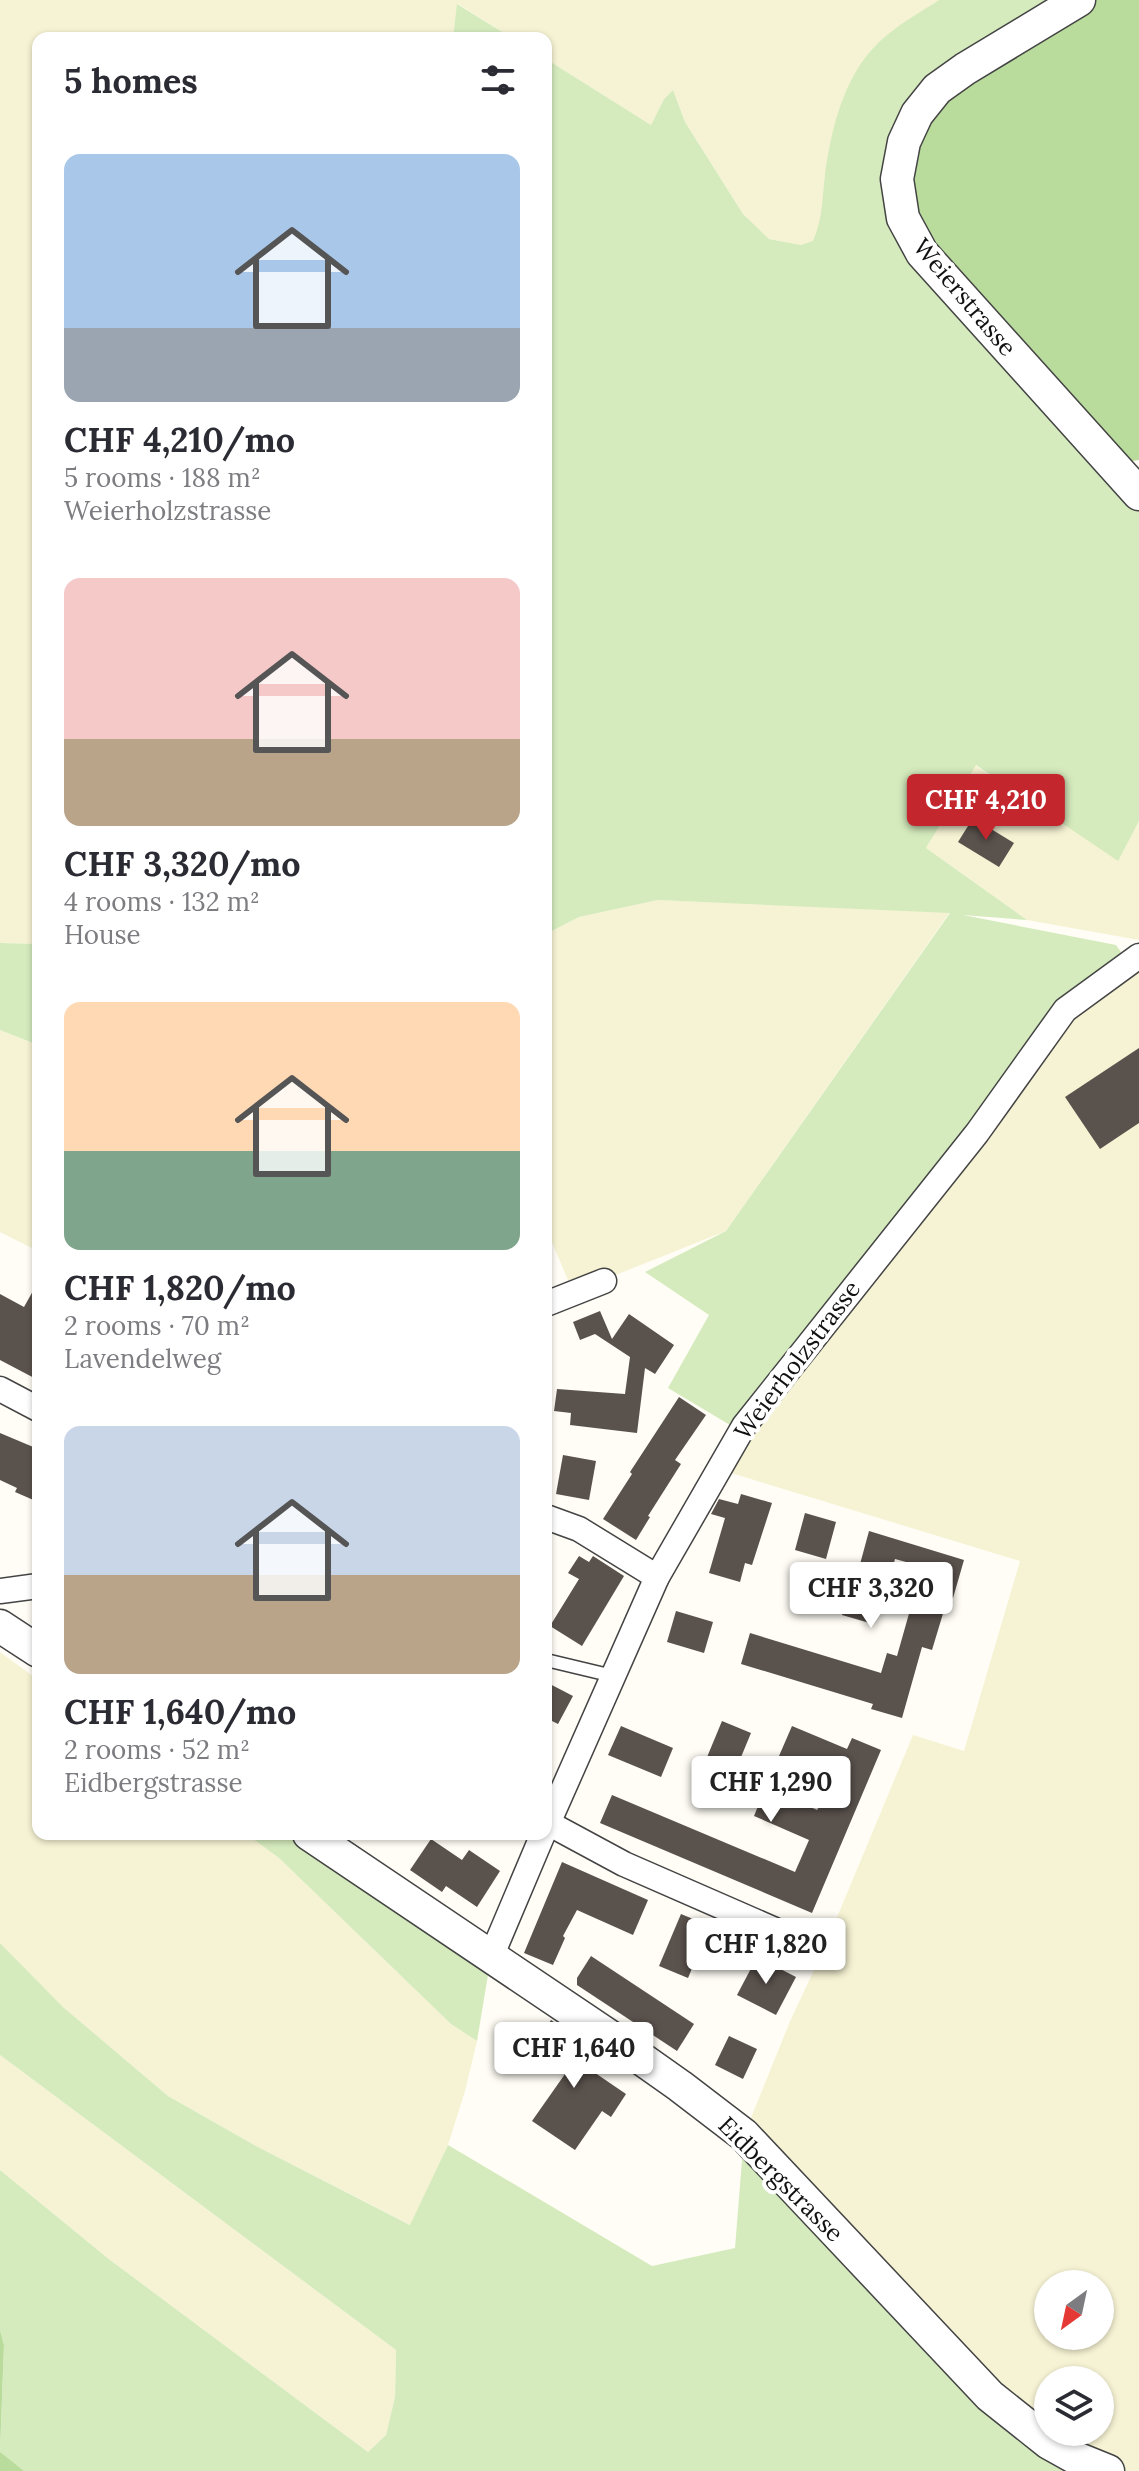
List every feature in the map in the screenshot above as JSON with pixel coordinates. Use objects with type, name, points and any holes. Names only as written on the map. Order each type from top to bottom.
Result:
[{"type":"street","name":"Weierstrasse","points":[[1079,0],[937,89],[917,114],[904,142],[897,179],[903,218],[922,253],[1139,494]]},
{"type":"street","name":"Weierholzstrasse","points":[[552,1814],[657,1577],[744,1426],[977,1133],[1065,1010],[1139,956]]},
{"type":"street","points":[[552,1302],[604,1281]]},
{"type":"street","points":[[0,1389],[32,1406]]},
{"type":"street","points":[[552,1519],[579,1529],[657,1577]]},
{"type":"street","points":[[0,1591],[32,1587]]},
{"type":"street","points":[[0,1626],[32,1647]]},
{"type":"street","points":[[552,1831],[823,1951]]},
{"type":"street","name":"Eidbergstrasse","points":[[318,1840],[680,2086],[744,2135],[990,2396],[1049,2443],[1108,2471]]},
{"type":"street","name":"Weierholzstrasse","points":[[491,1957],[541,1840]]},
{"type":"lane","points":[[552,1661],[613,1676]]},
{"type":"shaded area","points":[[0,0],[939,0],[886,36],[825,174],[821,223],[813,242],[801,245],[769,239],[743,214],[685,122],[673,90],[664,99],[651,125],[552,63],[552,32],[502,32],[458,4],[454,32],[32,32],[32,944],[0,943]]},
{"type":"shaded area","points":[[975,765],[1118,860],[1139,821],[1139,940],[1027,920],[926,848]]},
{"type":"shaded area","points":[[658,900],[950,912],[726,1231],[573,1292],[552,1242],[552,931],[579,917]]},
{"type":"shaded area","points":[[1139,959],[1139,2471],[1108,2471],[1054,2446],[1114,2446],[1114,2366],[1034,2366],[1034,2431],[990,2396],[744,2135],[913,1735],[964,1751],[1020,1561],[718,1469],[744,1426],[804,1348],[997,1116],[1069,1014]]},
{"type":"shaded area","points":[[0,1030],[32,1043],[32,1248],[0,1232]]},
{"type":"shaded area","points":[[0,1652],[32,1676],[32,1840],[254,1840],[279,1858],[451,2024],[477,2041],[448,2145],[411,2225],[256,2146],[168,2096],[63,2007],[0,1943]]},
{"type":"shaded area","points":[[0,2055],[396,2350],[395,2397],[386,2435],[368,2452],[110,2260],[0,2170]]},
{"type":"green space","points":[[939,0],[1079,0],[965,69],[1139,494],[1139,821],[1118,861],[976,765],[926,848],[1027,920],[963,915],[1116,945],[1121,952],[730,1425],[668,1388],[709,1315],[645,1272],[726,1231],[950,913],[658,900],[579,917],[552,931],[552,63],[651,125],[664,99],[673,90],[685,122],[743,214],[769,239],[801,245],[813,241],[816,233],[832,136],[851,80],[873,48],[906,21]]},
{"type":"green space","points":[[1079,0],[1139,0],[1139,460],[1111,464],[922,253],[904,142],[917,114]]},
{"type":"green space","points":[[457,4],[502,32],[454,32]]},
{"type":"green space","points":[[0,943],[32,944],[32,1043],[0,1030]]},
{"type":"green space","points":[[254,1840],[318,1840],[491,1957],[477,2041],[451,2024],[279,1858]]},
{"type":"green space","points":[[0,1943],[63,2007],[168,2096],[256,2146],[410,2225],[448,2145],[652,2266],[735,2248],[744,2135],[990,2396],[1034,2424],[1034,2446],[1069,2446],[1108,2471],[24,2471],[0,2453],[4,2345],[0,2330],[0,2170],[110,2260],[368,2452],[386,2435],[395,2397],[396,2350],[0,2055]]},
{"type":"green space","points":[[0,2330],[4,2345],[0,2452]]},
{"type":"green space","points":[[0,2452],[24,2471],[0,2471]]},
{"type":"building","points":[[973,818],[1014,843],[999,867],[958,842]]},
{"type":"building","points":[[1139,1048],[1139,1123],[1100,1149],[1065,1097]]},
{"type":"building","points":[[32,1293],[32,1377],[0,1360],[0,1294],[24,1307]]},
{"type":"building","points":[[600,1311],[612,1339],[629,1314],[674,1345],[655,1374],[645,1368],[637,1433],[570,1425],[571,1413],[554,1411],[557,1389],[625,1394],[630,1357],[595,1334],[580,1340],[573,1322]]},
{"type":"building","points":[[679,1397],[706,1415],[675,1460],[681,1464],[636,1540],[603,1519]]},
{"type":"building","points":[[0,1433],[32,1446],[32,1499],[15,1492],[17,1488],[0,1480]]},
{"type":"building","points":[[563,1455],[596,1461],[589,1500],[556,1494]]},
{"type":"building","points":[[741,1494],[772,1503],[752,1565],[745,1563],[740,1582],[709,1573],[725,1518],[711,1514],[719,1499],[738,1504]]},
{"type":"building","points":[[805,1513],[836,1522],[826,1559],[795,1550]]},
{"type":"building","points":[[869,1531],[964,1560],[953,1598],[948,1597],[932,1650],[922,1647],[902,1718],[871,1709],[873,1704],[741,1664],[750,1633],[881,1673],[887,1653],[897,1656],[912,1603],[917,1605],[928,1568],[895,1559],[873,1624],[842,1615]]},
{"type":"building","points":[[579,1556],[589,1562],[593,1556],[624,1576],[582,1646],[552,1627],[579,1579],[568,1573]]},
{"type":"building","points":[[676,1611],[713,1622],[704,1653],[667,1642]]},
{"type":"building","points":[[552,1685],[573,1696],[558,1724],[552,1721]]},
{"type":"building","points":[[722,1721],[751,1733],[722,1803],[693,1791]]},
{"type":"building","points":[[621,1726],[673,1748],[661,1777],[608,1755]]},
{"type":"building","points":[[792,1726],[847,1749],[852,1738],[881,1750],[812,1913],[600,1823],[612,1795],[795,1872],[809,1840],[754,1816],[766,1787],[817,1810],[835,1779],[779,1756]]},
{"type":"building","points":[[432,1840],[462,1860],[469,1850],[500,1871],[477,1907],[446,1886],[442,1892],[410,1870]]},
{"type":"building","points":[[562,1862],[648,1900],[633,1935],[577,1910],[563,1936],[565,1938],[553,1965],[524,1953]]},
{"type":"building","points":[[681,1914],[710,1926],[688,1978],[659,1966]]},
{"type":"building","points":[[591,1956],[694,2024],[677,2051],[577,1985],[577,1978]]},
{"type":"building","points":[[757,1957],[796,1977],[776,2015],[737,1995]]},
{"type":"building","points":[[551,2020],[592,2048],[582,2064],[626,2094],[611,2117],[602,2111],[575,2150],[532,2121],[565,2074],[559,2070],[564,2061],[536,2043]]},
{"type":"building","points":[[729,2036],[757,2049],[743,2079],[715,2065]]}]
